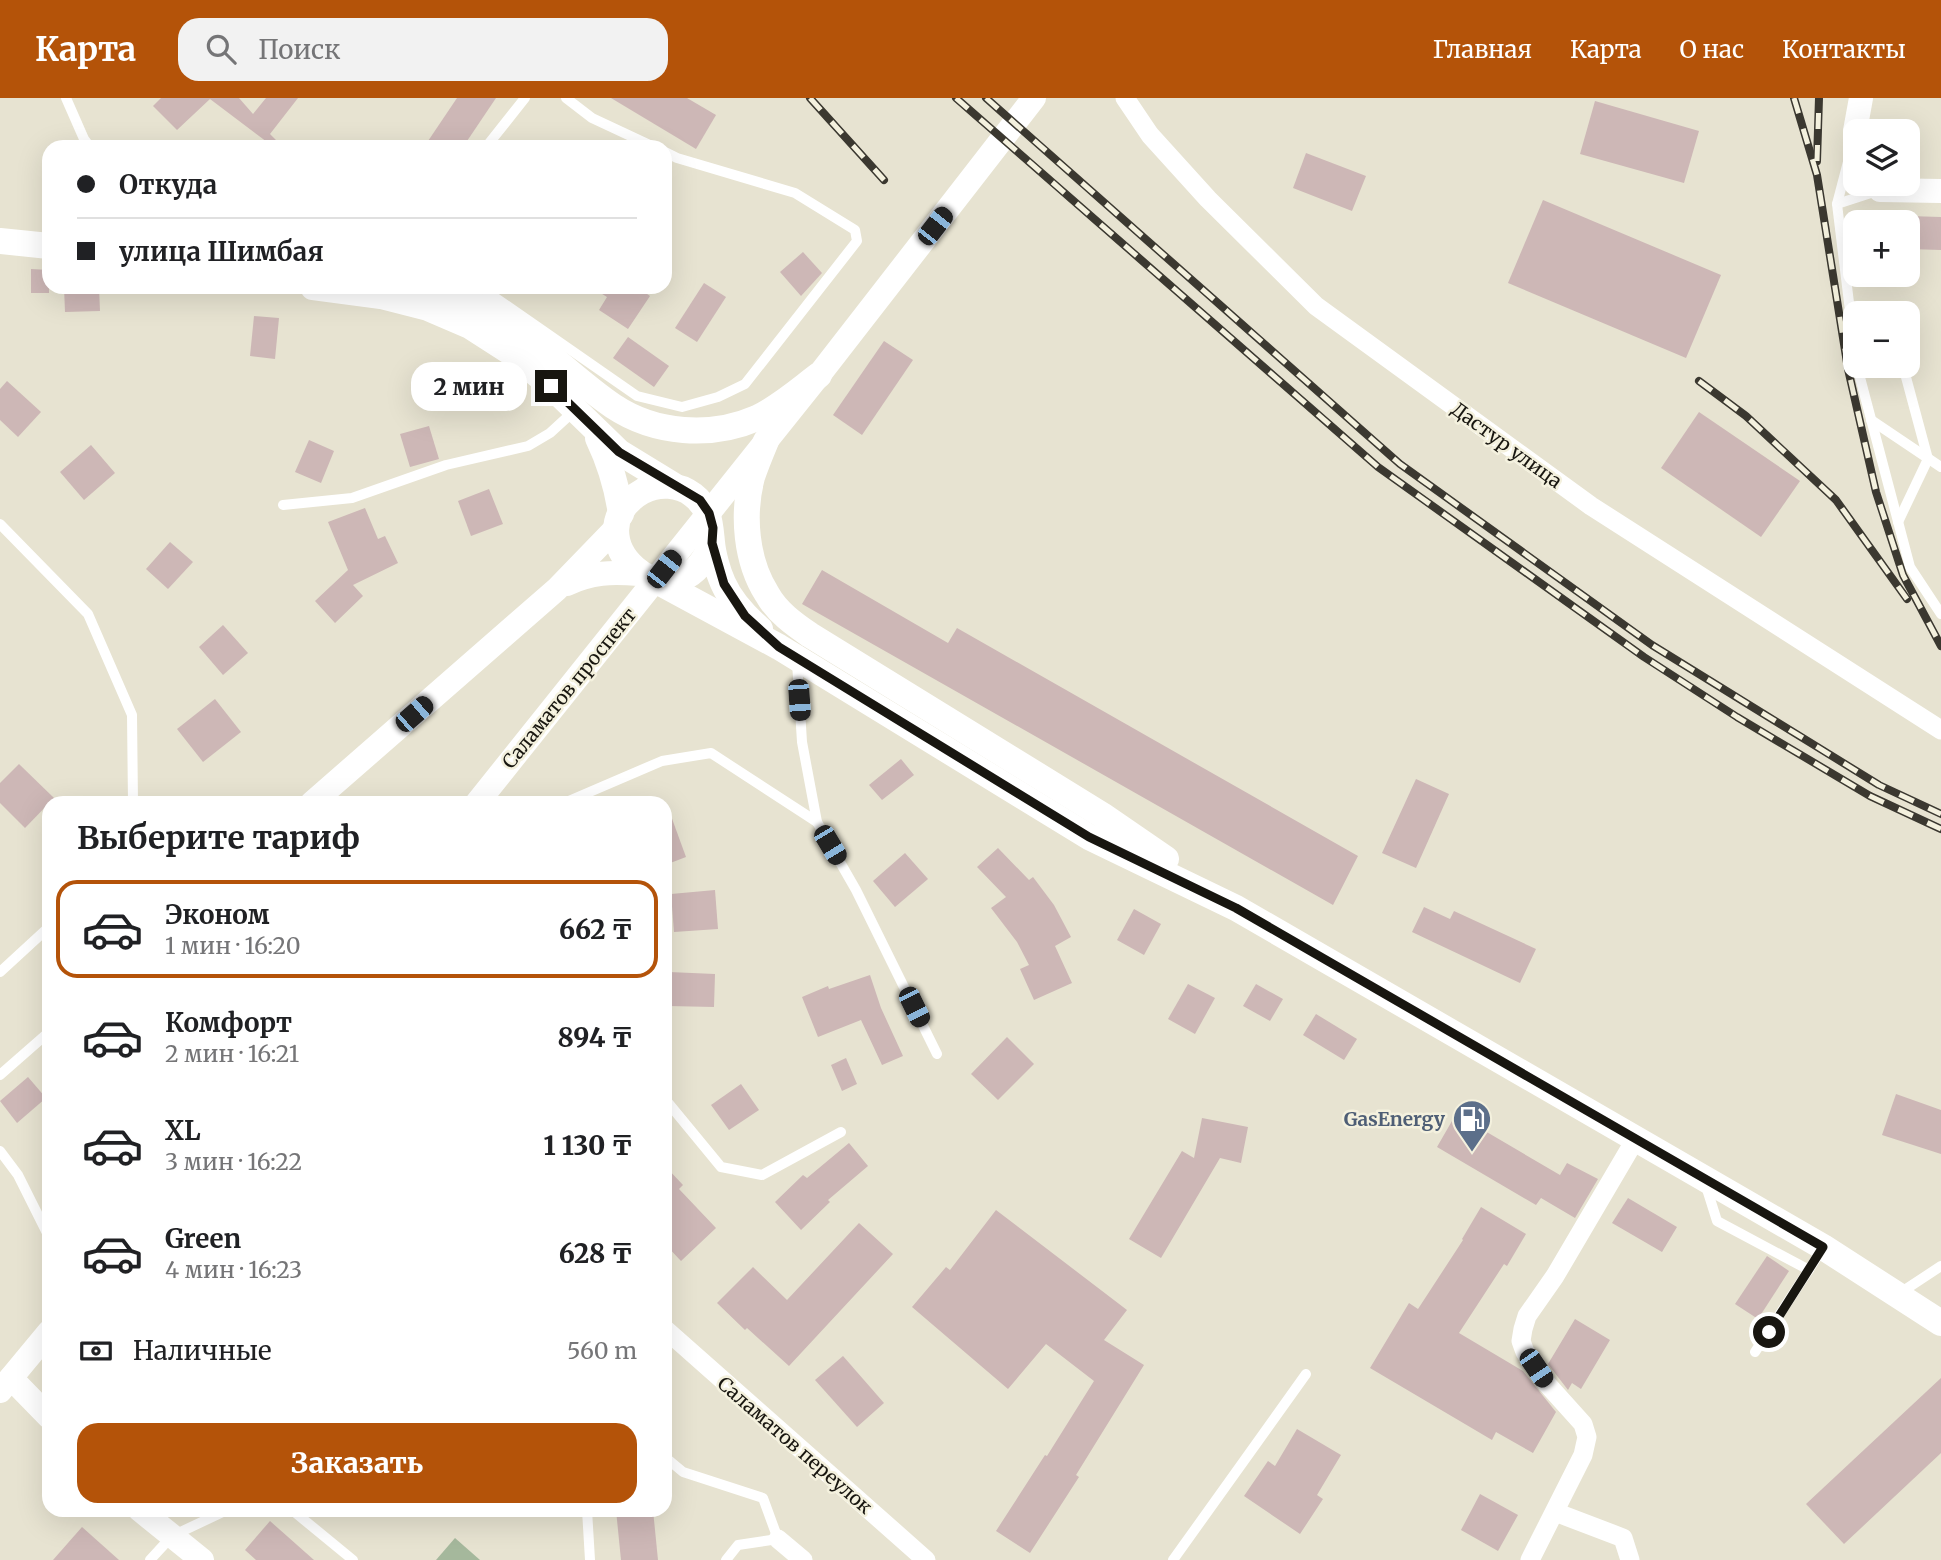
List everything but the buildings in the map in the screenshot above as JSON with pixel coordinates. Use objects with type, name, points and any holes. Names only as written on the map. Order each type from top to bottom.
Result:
[{"type":"main road","points":[[0,241],[42,245]]},
{"type":"main road","points":[[366,294],[416,305],[470,326],[512,353],[619,452],[700,500],[709,513],[713,528],[712,543],[706,557],[697,569],[685,577],[670,581],[647,577]]},
{"type":"main road","points":[[453,294],[481,306],[546,352],[614,407],[645,422],[676,430],[706,431],[735,426],[757,418],[780,405],[819,375]]},
{"type":"main road","points":[[584,418],[608,459],[616,485],[618,545],[626,562],[647,577],[788,652],[1089,837],[1236,908],[1823,1247],[1941,1323]]},
{"type":"main road","points":[[766,441],[752,479],[747,510],[748,541],[755,570],[767,596],[787,619],[1102,815],[1236,908]]},
{"type":"main road","points":[[619,521],[633,497],[652,487],[673,485]]},
{"type":"main road","points":[[712,543],[724,584],[745,616],[788,652]]},
{"type":"street","name":"Саламатов проспект","points":[[483,796],[819,375],[1034,98]]},
{"type":"street","name":"Дастур улица","points":[[1125,98],[1150,135],[1208,199],[1316,306],[1591,506],[1941,730]]},
{"type":"street","points":[[1858,119],[1861,98]]},
{"type":"street","points":[[1920,190],[1941,191]]},
{"type":"street","points":[[320,796],[556,589],[619,521]]},
{"type":"street","points":[[556,589],[585,575],[610,572],[647,577]]},
{"type":"street","points":[[1530,1560],[1583,1455],[1587,1437],[1583,1424],[1547,1384],[1525,1352],[1521,1341],[1523,1329],[1527,1316],[1555,1276],[1636,1140]]},
{"type":"street","name":"Саламатов переулок","points":[[672,1335],[926,1560]]},
{"type":"street","points":[[42,1341],[6,1385],[42,1412]]},
{"type":"street","points":[[1555,1512],[1623,1538],[1630,1560]]},
{"type":"street","points":[[150,1517],[202,1560]]},
{"type":"street","points":[[778,1539],[803,1560]]},
{"type":"lane","points":[[66,98],[85,140]]},
{"type":"lane","points":[[492,140],[525,98]]},
{"type":"lane","points":[[566,98],[592,118],[639,140]]},
{"type":"lane","points":[[490,294],[637,396],[682,407],[718,397],[745,384],[857,241],[855,230],[795,193],[672,156]]},
{"type":"lane","points":[[1843,181],[1837,204],[1849,301]]},
{"type":"lane","points":[[1837,204],[1857,196]]},
{"type":"lane","points":[[1860,378],[1910,567],[1941,614]]},
{"type":"lane","points":[[1898,522],[1928,459],[1906,378]]},
{"type":"lane","points":[[283,505],[352,498],[446,464],[527,446],[584,418]]},
{"type":"lane","points":[[1871,420],[1941,467]]},
{"type":"lane","points":[[0,524],[88,614],[132,715],[132,796]]},
{"type":"lane","points":[[788,652],[817,822],[856,890],[937,1054]]},
{"type":"lane","points":[[580,796],[662,761],[711,753],[817,822]]},
{"type":"lane","points":[[0,972],[42,933]]},
{"type":"lane","points":[[0,1075],[42,1038]]},
{"type":"lane","points":[[672,1108],[721,1167],[762,1175],[841,1132]]},
{"type":"lane","points":[[0,1151],[18,1175],[42,1223]]},
{"type":"lane","points":[[1704,1179],[1717,1221],[1809,1270]]},
{"type":"lane","points":[[1755,1352],[1823,1247]]},
{"type":"lane","points":[[1899,1294],[1941,1266]]},
{"type":"lane","points":[[1173,1560],[1306,1374]]},
{"type":"lane","points":[[672,1463],[683,1472],[763,1498],[778,1539],[737,1545],[726,1560]]},
{"type":"lane","points":[[150,1560],[172,1535],[212,1517]]},
{"type":"lane","points":[[301,1517],[353,1560]]},
{"type":"lane","points":[[587,1517],[590,1560]]},
{"type":"green space","points":[[455,1538],[480,1560],[436,1560]]},
{"type":"railway","points":[[810,98],[884,180]]},
{"type":"railway","points":[[956,98],[1378,467],[1644,657],[1737,717],[1870,796],[1941,829]]},
{"type":"railway","points":[[986,98],[1400,464],[1652,645],[1879,785],[1941,814]]},
{"type":"railway","points":[[1794,98],[1817,175],[1848,369],[1876,492],[1903,575],[1941,646]]},
{"type":"railway","points":[[1817,161],[1819,98]]},
{"type":"railway","points":[[1699,381],[1746,416],[1836,500],[1907,599]]},
{"type":"place","name":"GasEnergy","points":[[1472,1153]]},
{"type":"route","points":[[551,386],[619,452],[700,500],[709,513],[713,528],[712,543],[724,584],[745,616],[779,647],[1089,837],[1236,908],[1823,1247],[1769,1332]]}]
